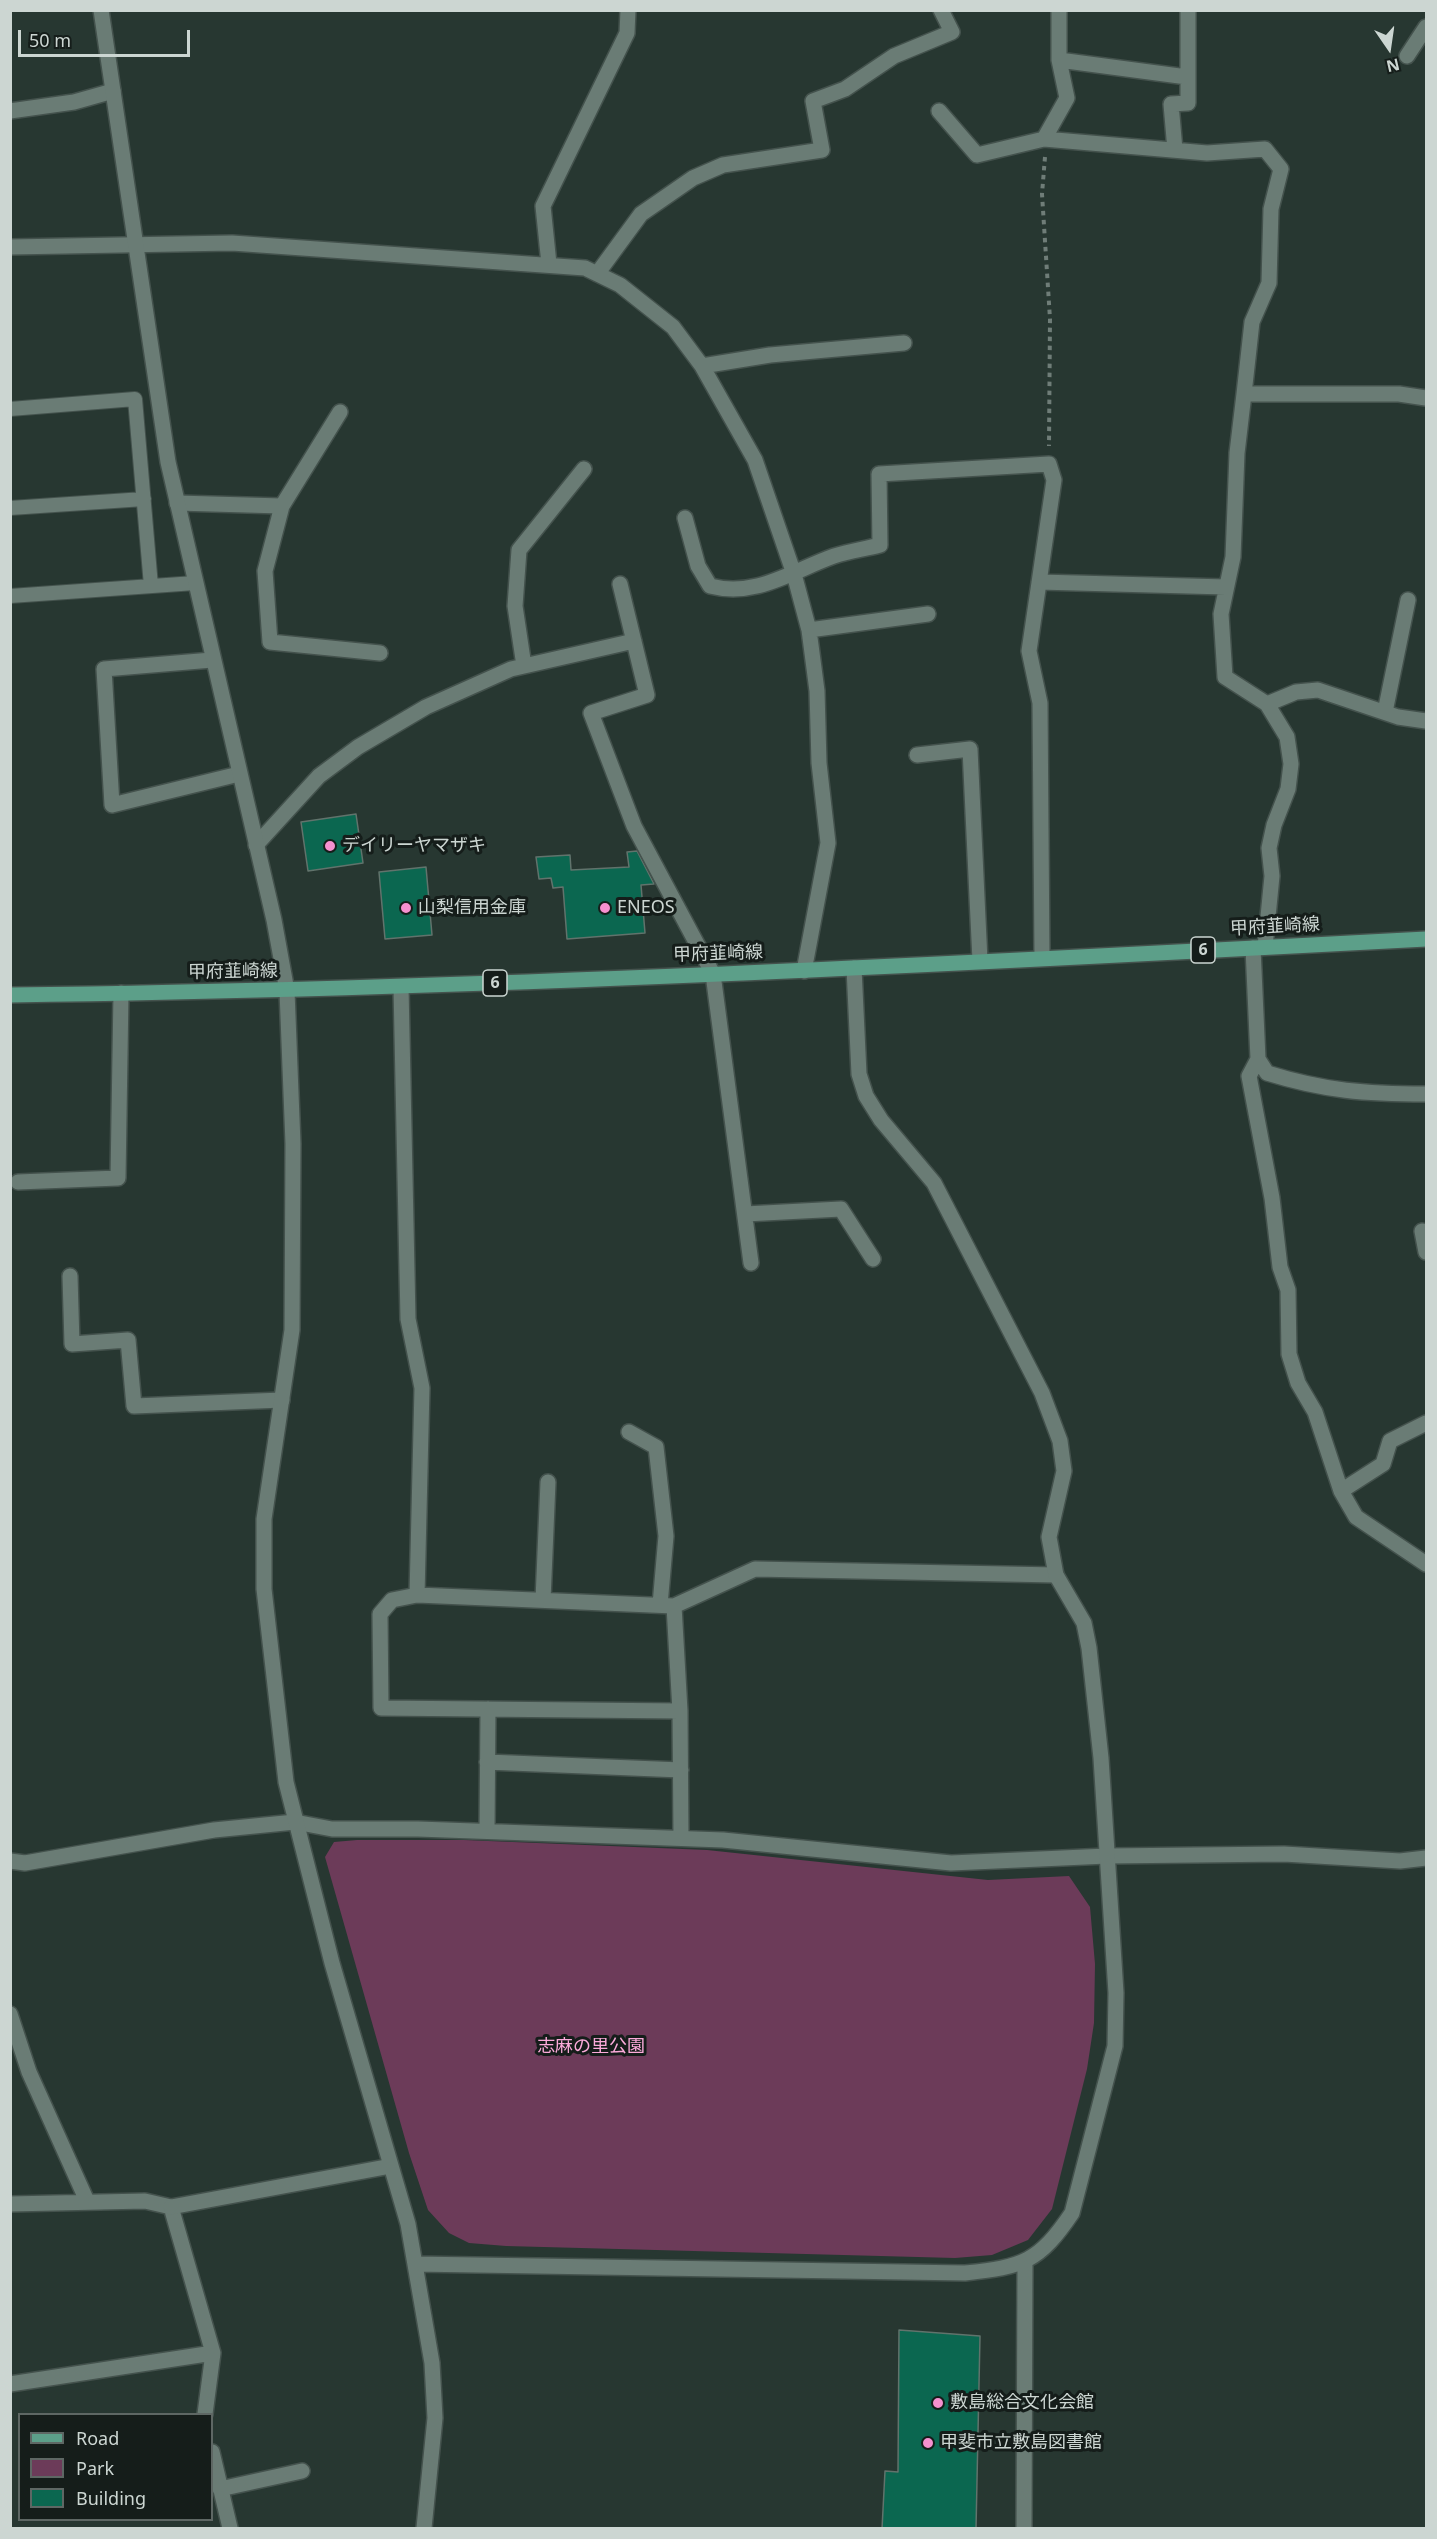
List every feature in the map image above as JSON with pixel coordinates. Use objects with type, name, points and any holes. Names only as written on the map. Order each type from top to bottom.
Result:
[{"type":"main road","name":"甲府韮崎線","points":[[10,995],[401,987],[804,971],[1426,939]]},
{"type":"street","points":[[102,10],[168,462],[287,991],[293,1144],[292,1330],[264,1519],[264,1589],[286,1782],[332,1964],[408,2224],[432,2363],[435,2418],[424,2529]]},
{"type":"street","points":[[549,264],[543,206],[627,33],[628,10]]},
{"type":"street","points":[[597,274],[641,214],[693,178],[723,165],[822,150],[813,101],[844,89],[894,56],[952,32],[941,10]]},
{"type":"street","points":[[1044,139],[1067,98],[1059,60],[1059,10]]},
{"type":"street","points":[[1175,150],[1171,104],[1188,103],[1188,10]]},
{"type":"street","points":[[1407,56],[1426,27]]},
{"type":"street","points":[[1059,60],[1187,77]]},
{"type":"street","points":[[10,111],[74,102],[113,91]]},
{"type":"street","points":[[939,111],[976,155],[1044,139],[1207,153],[1265,149],[1281,169],[1271,209],[1269,283],[1252,322],[1237,453],[1233,557],[1221,614],[1225,677],[1267,704],[1287,737],[1291,764],[1288,789],[1274,825],[1269,848],[1272,876],[1259,948],[1258,1059],[1249,1076],[1272,1198],[1280,1267],[1288,1290],[1289,1354],[1298,1383],[1315,1412],[1341,1491],[1356,1516],[1426,1564]]},
{"type":"street","points":[[10,247],[231,243],[585,268],[620,285],[673,327],[702,366],[755,460],[794,574],[809,630],[817,691],[819,763],[828,843],[804,971]]},
{"type":"street","points":[[702,366],[770,355],[904,343]]},
{"type":"street","points":[[1244,394],[1399,394],[1426,398]]},
{"type":"street","points":[[340,412],[282,506],[265,571],[270,642],[380,653]]},
{"type":"street","points":[[685,518],[698,566],[710,586],[726,590],[759,588],[835,556],[880,545],[879,474],[1049,464],[1054,480],[1029,651],[1040,703],[1042,958]]},
{"type":"street","points":[[524,666],[514,606],[519,550],[584,470]]},
{"type":"street","points":[[177,503],[282,506]]},
{"type":"street","points":[[1039,582],[1226,587]]},
{"type":"street","points":[[620,584],[647,695],[591,712],[634,826],[713,974],[751,1263]]},
{"type":"street","points":[[1385,712],[1408,600]]},
{"type":"street","points":[[809,630],[928,614]]},
{"type":"street","points":[[256,845],[319,776],[358,747],[426,707],[511,669],[634,641]]},
{"type":"street","points":[[212,660],[104,669],[112,805],[239,774]]},
{"type":"street","points":[[1267,704],[1296,692],[1318,690],[1385,712],[1426,721]]},
{"type":"street","points":[[917,755],[970,749],[980,961]]},
{"type":"street","points":[[415,2264],[966,2273],[1002,2269],[1034,2258],[1056,2236],[1072,2213],[1115,2046],[1116,1993],[1101,1758],[1089,1648],[1084,1623],[1056,1575],[1049,1537],[1064,1471],[1060,1441],[1042,1393],[934,1183],[881,1120],[866,1096],[859,1074],[854,968]]},
{"type":"street","points":[[401,987],[408,1319],[423,1388],[417,1595]]},
{"type":"street","points":[[18,1182],[118,1178],[121,993]]},
{"type":"street","points":[[1258,1059],[1267,1073],[1304,1085],[1362,1094],[1426,1094]]},
{"type":"street","points":[[745,1214],[841,1209],[873,1259]]},
{"type":"street","points":[[1422,1231],[1426,1252]]},
{"type":"street","points":[[70,1276],[72,1344],[128,1340],[134,1407],[282,1400]]},
{"type":"street","points":[[1341,1491],[1383,1464],[1390,1441],[1426,1423]]},
{"type":"street","points":[[629,1432],[656,1447],[666,1536],[667,1605],[680,1711],[681,1838]]},
{"type":"street","points":[[543,1600],[548,1482]]},
{"type":"street","points":[[680,1711],[381,1708],[380,1614],[392,1600],[417,1595],[667,1605],[755,1569],[1056,1575]]},
{"type":"street","points":[[487,1831],[488,1709]]},
{"type":"street","points":[[487,1762],[681,1770]]},
{"type":"street","points":[[10,1861],[25,1863],[214,1830],[295,1822],[332,1829],[487,1831],[723,1839],[951,1863],[1107,1856],[1284,1854],[1400,1861],[1426,1858]]},
{"type":"street","points":[[10,2014],[29,2072],[87,2202]]},
{"type":"street","points":[[10,2204],[145,2201],[171,2207],[391,2166]]},
{"type":"street","points":[[171,2207],[213,2353],[205,2413]]},
{"type":"street","points":[[1024,2529],[1025,2261]]},
{"type":"street","points":[[10,2384],[213,2353]]},
{"type":"street","points":[[213,2457],[230,2529]]},
{"type":"street","points":[[220,2490],[302,2471]]},
{"type":"lane","points":[[10,409],[135,399],[151,586]]},
{"type":"lane","points":[[10,508],[144,499]]},
{"type":"lane","points":[[10,596],[195,583]]},
{"type":"path","points":[[1044,139],[1046,164],[1042,194],[1050,320],[1049,464]]},
{"type":"green space","name":"志麻の里公園","points":[[464,1840],[707,1850],[988,1880],[1069,1876],[1090,1907],[1095,1964],[1094,2023],[1087,2069],[1052,2209],[1028,2240],[992,2255],[955,2258],[506,2246],[469,2243],[449,2233],[428,2210],[409,2153],[325,1857],[334,1842]]},
{"type":"building","points":[[356,814],[363,863],[308,871],[301,822]]},
{"type":"building","points":[[637,851],[654,884],[641,885],[645,933],[567,939],[563,887],[553,888],[551,878],[539,879],[536,857],[570,855],[571,870],[629,867],[627,852]]},
{"type":"building","points":[[426,867],[432,935],[385,939],[379,872]]},
{"type":"building","name":"敷島総合文化会館","points":[[899,2330],[980,2336],[976,2529],[882,2529],[885,2471],[898,2472]]},
{"type":"place","name":"デイリーヤマザキ","points":[[330,846]]},
{"type":"place","name":"山梨信用金庫","points":[[406,908]]},
{"type":"place","name":"ENEOS","points":[[605,908]]},
{"type":"place","name":"敷島総合文化会館","points":[[938,2403]]},
{"type":"place","name":"甲斐市立敷島図書館","points":[[928,2443]]}]
